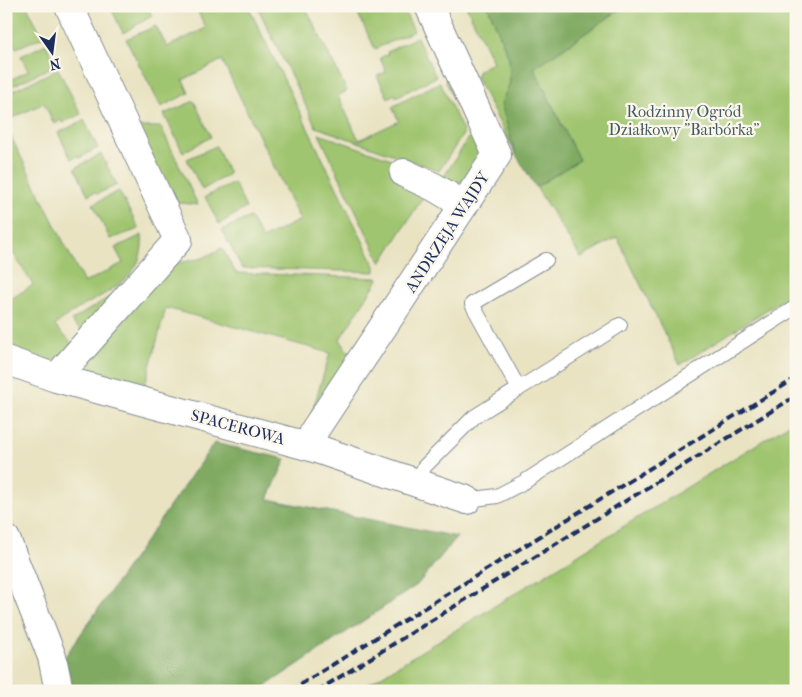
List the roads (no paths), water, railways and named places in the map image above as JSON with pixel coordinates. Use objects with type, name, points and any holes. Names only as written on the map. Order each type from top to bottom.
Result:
[{"type":"street","points":[[56,378],[178,240],[69,6]]},
{"type":"street","name":"ANDRZEJA WAJDY","points":[[310,448],[314,432],[497,155],[429,6]]},
{"type":"street","points":[[404,173],[434,187],[464,205]]},
{"type":"street","name":"SPACEROWA","points":[[6,360],[56,378],[310,448],[419,482],[467,500]]},
{"type":"street","points":[[6,539],[52,657],[59,691]]},
{"type":"lane","points":[[519,389],[472,304],[546,260]]},
{"type":"lane","points":[[467,500],[497,496],[524,482],[796,307]]},
{"type":"lane","points":[[419,482],[424,466],[474,417],[620,325]]},
{"type":"railway","points":[[290,691],[796,378]]},
{"type":"railway","points":[[317,691],[796,396]]},
{"type":"park label","name":"Rodzinny Ogród Działkowy \"Barbórka\"","points":[[684,120]]}]
